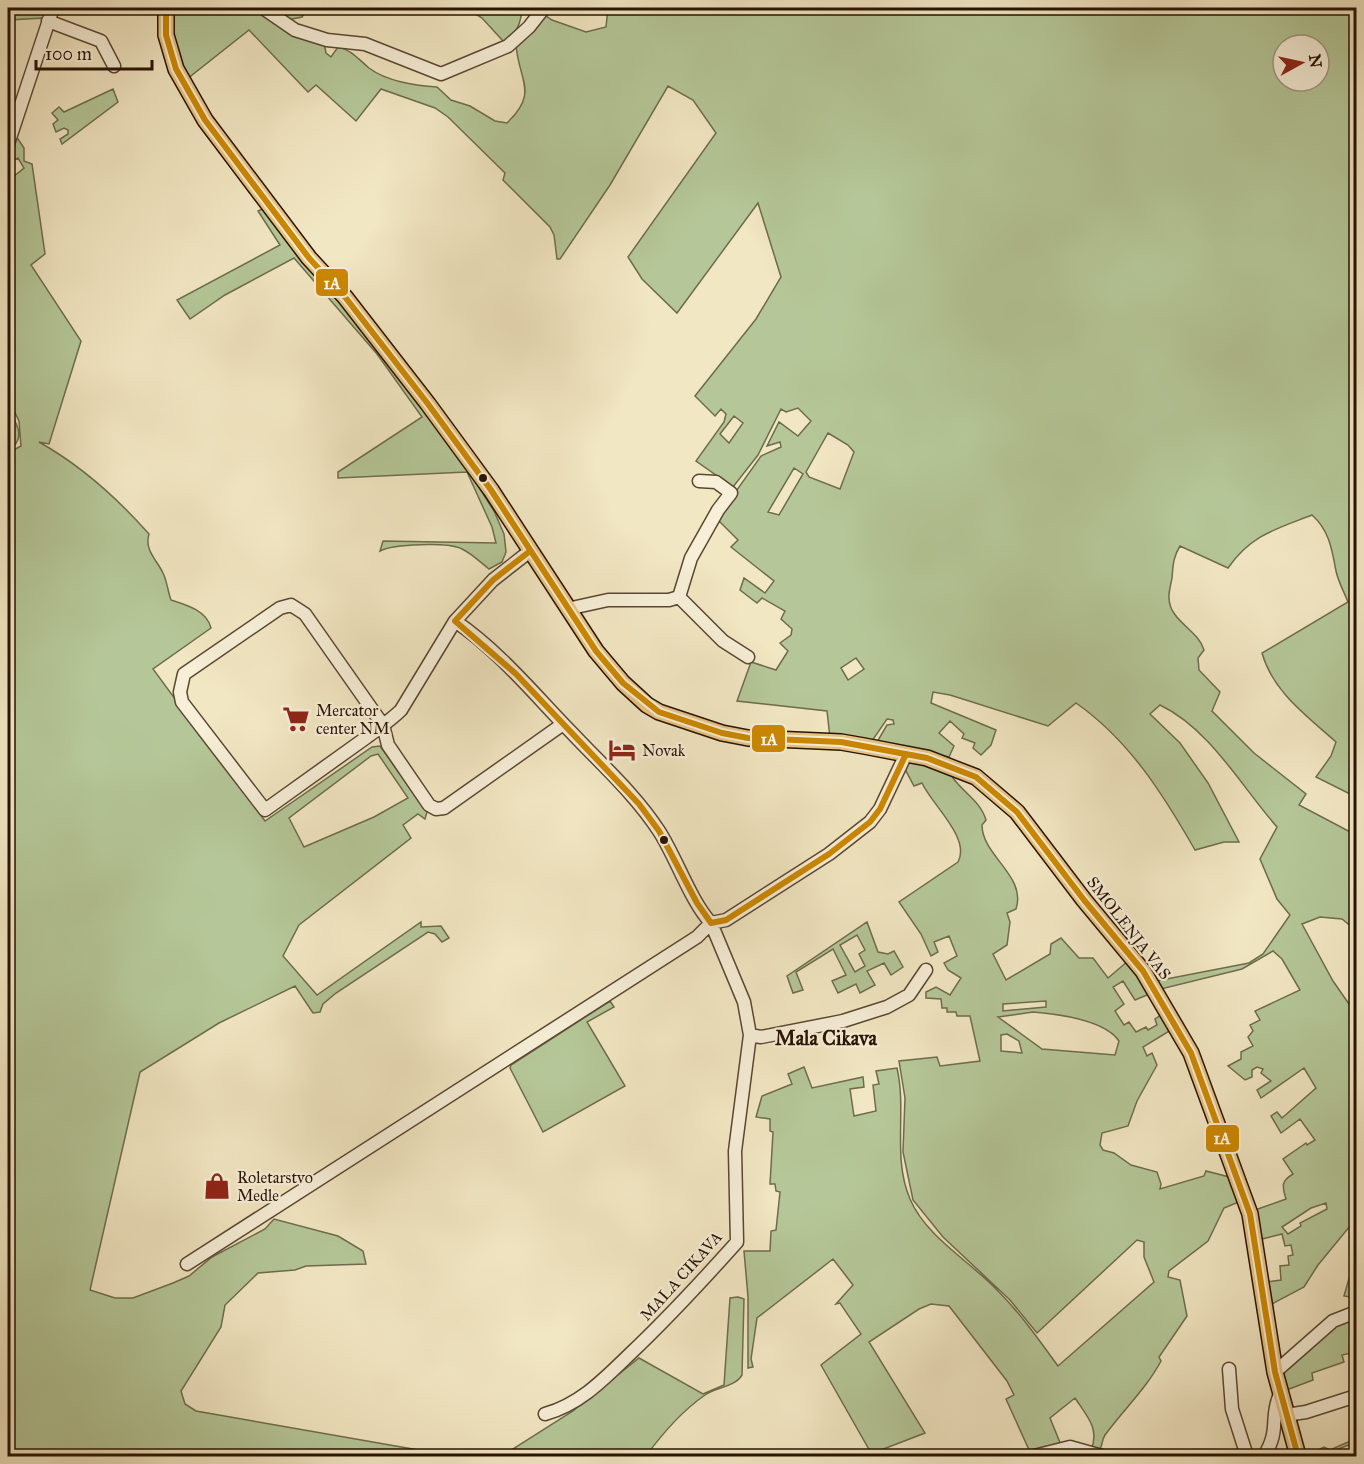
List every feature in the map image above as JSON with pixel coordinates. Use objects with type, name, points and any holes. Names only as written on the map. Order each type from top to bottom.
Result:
[{"type":"main road","name":"SMOLENJA VAS","points":[[162,11],[172,59],[189,94],[218,139],[309,258],[345,297],[428,404],[530,551],[567,609],[623,683],[647,705],[674,718],[722,733],[748,738],[841,742],[906,754],[953,766],[976,777],[1017,812],[1084,900],[1143,971],[1166,1006],[1191,1053],[1250,1214],[1275,1372],[1298,1456]]},
{"type":"street","points":[[8,144],[53,8]]},
{"type":"street","points":[[263,8],[302,33],[327,40],[365,44],[441,74],[508,46],[544,8]]},
{"type":"street","points":[[48,21],[101,41],[114,66]]},
{"type":"street","points":[[679,597],[691,558],[717,510],[731,492],[716,482],[699,481]]},
{"type":"street","points":[[530,551],[493,580],[455,621],[408,700],[383,725],[265,810],[182,702],[180,692],[183,674],[280,608],[291,605],[305,614],[383,725],[388,745],[429,805],[436,809],[444,808],[563,724]]},
{"type":"street","points":[[567,609],[608,600],[669,600],[679,597]]},
{"type":"street","points":[[679,597],[723,641],[748,657]]},
{"type":"street","name":"MALA CIKAVA","points":[[455,621],[491,650],[646,812],[671,852],[702,913],[711,923],[744,1002],[750,1035],[735,1151],[737,1242],[674,1312],[596,1387],[562,1409],[545,1414]]},
{"type":"street","points":[[187,1264],[697,937],[711,923],[726,920],[829,854],[870,822],[880,809],[906,754]]},
{"type":"street","points":[[750,1035],[761,1037],[843,1021],[879,1010],[909,995],[926,970]]},
{"type":"street","points":[[1275,1372],[1293,1359],[1333,1321],[1356,1312]]},
{"type":"street","points":[[1229,1369],[1232,1409],[1247,1456]]},
{"type":"street","name":"SMOLENJA VAS","points":[[1264,1456],[1275,1436],[1275,1408],[1280,1394]]},
{"type":"street","points":[[1286,1415],[1306,1412],[1356,1396]]},
{"type":"street","points":[[1034,1456],[1070,1447],[1102,1456]]},
{"type":"green space","points":[[28,8],[49,8],[45,18],[8,20],[8,15],[28,14]]},
{"type":"green space","points":[[172,8],[308,8],[302,17],[287,20],[324,43],[326,53],[331,57],[338,47],[343,48],[376,73],[411,84],[437,87],[451,100],[470,106],[495,121],[507,123],[517,112],[525,94],[516,45],[543,14],[552,20],[586,32],[606,27],[608,8],[1356,8],[1356,797],[1316,777],[1331,756],[1336,742],[1292,702],[1274,680],[1262,653],[1348,602],[1337,575],[1329,540],[1318,521],[1312,515],[1265,534],[1246,548],[1228,568],[1180,546],[1174,562],[1169,594],[1173,612],[1196,636],[1204,650],[1198,658],[1199,670],[1220,692],[1212,711],[1254,753],[1306,794],[1299,805],[1356,835],[1356,919],[1353,919],[1352,927],[1342,919],[1320,917],[1302,924],[1333,981],[1356,1014],[1356,1230],[1350,1226],[1318,1265],[1304,1287],[1270,1305],[1267,1282],[1281,1280],[1280,1266],[1289,1265],[1288,1256],[1293,1255],[1291,1245],[1285,1246],[1282,1234],[1262,1239],[1255,1210],[1286,1199],[1284,1184],[1286,1179],[1293,1174],[1283,1159],[1306,1143],[1307,1145],[1315,1140],[1300,1119],[1281,1133],[1271,1116],[1277,1112],[1282,1118],[1316,1088],[1304,1068],[1261,1098],[1257,1090],[1271,1081],[1261,1073],[1263,1069],[1257,1067],[1252,1070],[1252,1077],[1245,1080],[1228,1066],[1241,1059],[1241,1052],[1253,1046],[1248,1037],[1253,1031],[1250,1025],[1260,1020],[1255,1011],[1300,990],[1282,959],[1273,951],[1242,969],[1161,989],[1156,981],[1249,963],[1263,954],[1290,915],[1277,899],[1260,859],[1277,827],[1210,743],[1178,715],[1160,705],[1150,714],[1180,743],[1208,783],[1239,842],[1224,842],[1195,850],[1157,789],[1129,751],[1076,703],[1048,726],[950,695],[933,692],[931,703],[996,730],[991,745],[981,755],[973,748],[975,743],[962,738],[964,734],[950,721],[939,733],[954,746],[949,757],[877,742],[887,725],[894,724],[893,720],[887,719],[872,741],[830,738],[827,711],[737,701],[751,662],[776,670],[788,651],[780,643],[791,635],[792,629],[781,619],[785,611],[762,598],[757,603],[740,590],[744,578],[765,593],[774,581],[731,547],[738,540],[719,521],[705,535],[761,456],[781,447],[780,442],[767,446],[779,422],[798,436],[811,421],[798,408],[786,412],[781,409],[758,455],[733,487],[696,461],[724,422],[726,414],[721,409],[715,416],[695,396],[756,319],[781,277],[758,203],[677,313],[642,279],[628,257],[716,133],[693,100],[668,86],[610,185],[560,259],[557,259],[554,235],[550,227],[503,180],[505,173],[448,117],[435,108],[381,89],[356,121],[316,85],[308,92],[249,30],[187,79],[171,33]],"holes":[[[734,416],[743,423],[729,443],[720,434]],[[828,433],[848,445],[854,452],[840,489],[809,477],[806,472]],[[794,468],[803,474],[779,515],[768,512]],[[856,658],[864,669],[848,680],[841,668]],[[1326,1203],[1327,1209],[1300,1223],[1301,1226],[1288,1234],[1282,1227],[1311,1208]]]},
{"type":"green space","points":[[466,8],[522,8],[521,19],[518,28],[504,42],[482,18]]},
{"type":"green space","points":[[113,89],[118,102],[62,144],[60,139],[68,134],[68,130],[64,128],[56,132],[53,124],[58,120],[52,113],[59,107],[64,112]]},
{"type":"green space","points":[[19,130],[16,136],[24,148],[24,161],[32,164],[45,254],[31,265],[81,341],[49,444],[39,442],[84,472],[137,521],[149,534],[148,545],[164,576],[171,600],[201,613],[211,628],[153,669],[265,821],[372,747],[380,746],[427,812],[425,819],[418,814],[403,825],[411,838],[299,925],[283,956],[317,995],[421,922],[421,927],[441,926],[449,938],[442,942],[435,934],[428,932],[336,993],[323,1004],[320,1012],[313,1013],[295,986],[219,1023],[140,1072],[90,1290],[115,1298],[133,1298],[173,1283],[189,1276],[212,1257],[265,1229],[274,1219],[338,1236],[363,1251],[366,1264],[306,1266],[295,1270],[258,1273],[225,1305],[221,1327],[181,1391],[185,1404],[196,1411],[453,1456],[8,1456],[8,453],[21,446],[19,421],[8,398],[8,270],[14,264],[8,250],[8,181],[24,168],[18,158],[12,161],[8,153],[14,131]],"holes":[[[378,754],[408,798],[374,817],[304,847],[289,818],[371,756]]]},
{"type":"green space","points":[[264,208],[372,337],[471,475],[494,511],[504,534],[506,552],[502,562],[489,569],[465,551],[445,545],[408,545],[380,551],[383,541],[496,543],[492,527],[467,472],[338,478],[338,472],[422,417],[377,354],[294,258],[225,295],[190,319],[177,300],[280,245],[258,211]]},
{"type":"green space","points":[[8,407],[19,432],[17,442],[13,447],[8,447]]},
{"type":"green space","points":[[913,761],[957,773],[953,778],[984,814],[986,820],[982,825],[984,836],[989,847],[1010,876],[1018,897],[1016,909],[1007,913],[1010,922],[1007,945],[993,954],[1006,980],[1050,954],[1051,944],[1061,938],[1079,958],[1093,958],[1108,978],[1128,961],[1152,993],[1135,1000],[1123,981],[1113,987],[1124,1004],[1115,1011],[1124,1025],[1129,1022],[1136,1032],[1146,1027],[1148,1030],[1157,1025],[1155,1019],[1161,1015],[1171,1030],[1143,1047],[1147,1056],[1152,1053],[1157,1065],[1137,1101],[1128,1126],[1102,1133],[1100,1145],[1103,1150],[1114,1153],[1131,1165],[1157,1172],[1161,1184],[1160,1189],[1204,1176],[1206,1171],[1233,1178],[1241,1201],[1224,1208],[1208,1241],[1169,1271],[1168,1277],[1180,1280],[1187,1316],[1159,1357],[1161,1361],[1142,1390],[1105,1435],[1098,1452],[1091,1450],[1093,1429],[1075,1398],[1050,1418],[1061,1445],[1035,1453],[1030,1452],[1006,1399],[1014,1395],[1007,1381],[949,1306],[931,1304],[919,1309],[869,1342],[925,1433],[873,1453],[874,1456],[865,1456],[871,1453],[821,1365],[861,1334],[840,1303],[836,1304],[853,1285],[833,1259],[757,1318],[751,1359],[753,1367],[748,1368],[748,1297],[744,1251],[770,1251],[771,1231],[776,1230],[780,1192],[776,1191],[775,1184],[770,1184],[773,1132],[770,1131],[770,1119],[756,1117],[762,1096],[792,1084],[788,1074],[804,1067],[812,1088],[863,1077],[864,1087],[850,1089],[854,1116],[876,1111],[873,1085],[879,1084],[876,1071],[897,1068],[901,1101],[902,1167],[910,1199],[917,1213],[938,1237],[1006,1300],[1030,1327],[1058,1366],[1154,1282],[1144,1257],[1144,1242],[1137,1240],[1037,1333],[1010,1300],[943,1237],[913,1200],[903,1152],[905,1098],[899,1061],[937,1057],[940,1066],[980,1061],[970,1016],[957,1016],[956,1012],[947,1012],[947,1008],[942,1008],[941,999],[926,998],[926,992],[936,987],[950,995],[961,978],[948,970],[944,963],[957,956],[949,936],[934,942],[938,952],[931,956],[921,934],[899,902],[958,862],[961,853],[955,832],[949,822],[922,783],[914,786],[906,771],[907,764]],"holes":[[[1046,1001],[1046,1007],[1003,1011],[1003,1004]],[[1033,1012],[1067,1016],[1103,1027],[1119,1041],[1115,1055],[1042,1049],[998,1017]],[[1007,1034],[1019,1041],[1022,1053],[1001,1051],[1001,1035]]]},
{"type":"green space","points":[[867,922],[878,952],[888,954],[894,951],[903,967],[891,975],[884,963],[867,971],[875,985],[860,993],[856,984],[838,993],[832,981],[846,975],[833,949],[796,972],[803,990],[793,993],[787,976]],"holes":[[[857,935],[865,950],[859,954],[865,966],[855,972],[840,945]]]},
{"type":"green space","points":[[610,1001],[614,1007],[587,1022],[625,1086],[543,1132],[510,1068],[511,1065]]},
{"type":"green space","points":[[1356,1254],[1356,1298],[1344,1296]]},
{"type":"green space","points":[[730,1298],[744,1299],[742,1375],[735,1382],[710,1392],[688,1408],[646,1456],[502,1456],[573,1411],[639,1358],[703,1394],[724,1385]]},
{"type":"green space","points":[[1356,1315],[1356,1352],[1342,1355],[1344,1362],[1312,1373],[1313,1380],[1284,1391],[1280,1374],[1323,1332]]},
{"type":"green space","points":[[1356,1422],[1356,1442],[1321,1456],[1306,1456],[1324,1447],[1330,1450],[1355,1439],[1350,1424]]},
{"type":"transit line","name":"1A","points":[[166,8],[166,35],[176,69],[205,120],[309,258],[345,297],[428,404],[491,490],[596,651],[623,683],[659,712],[722,733],[748,738],[841,742],[927,758],[976,777],[1017,812],[1084,900],[1143,971],[1191,1053],[1250,1214],[1275,1372],[1298,1456]]},
{"type":"transit line","name":"1A","points":[[530,551],[493,580],[455,621],[516,674],[639,804],[659,831],[697,903],[711,923],[726,920],[829,854],[870,822],[880,809],[906,754]]},
{"type":"place","name":"Mercator center NM","points":[[296,719]]},
{"type":"place","name":"Novak","points":[[622,750]]},
{"type":"place","name":"Roletarstvo Medle","points":[[217,1186]]},
{"type":"district","name":"Mala Cikava","points":[[826,1038]]}]
